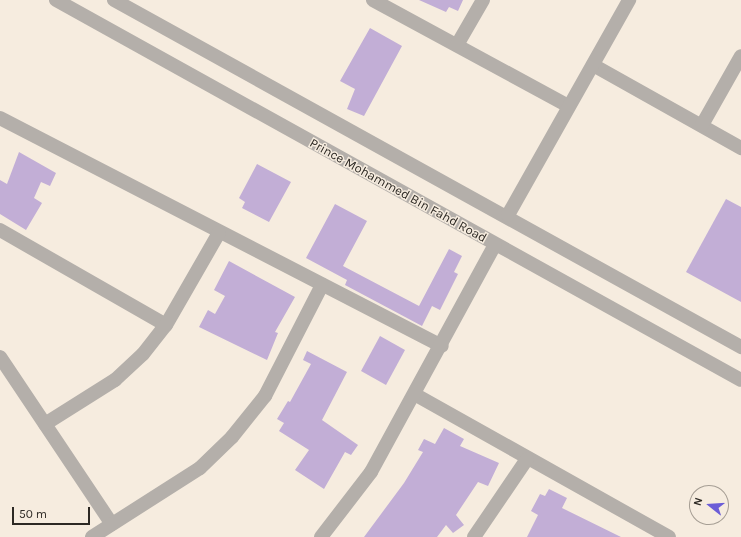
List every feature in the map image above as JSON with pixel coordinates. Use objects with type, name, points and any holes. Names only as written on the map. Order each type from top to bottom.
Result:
[{"type":"street","name":"Prince Mohammed Bin Fahd Road","points":[[56,0],[741,380]]},
{"type":"street","points":[[114,0],[508,215],[741,347]]},
{"type":"street","points":[[374,0],[568,106]]},
{"type":"street","points":[[457,45],[483,0]]},
{"type":"street","points":[[508,215],[629,0]]},
{"type":"street","points":[[702,126],[741,56]]},
{"type":"street","points":[[593,65],[741,148]]},
{"type":"street","points":[[0,119],[219,234],[442,346]]},
{"type":"street","points":[[0,230],[166,325]]},
{"type":"street","points":[[45,424],[130,368],[166,325],[219,234]]},
{"type":"street","points":[[321,537],[371,472],[416,395],[495,244]]},
{"type":"street","points":[[92,537],[200,468],[232,436],[265,396],[322,285]]},
{"type":"street","points":[[0,357],[112,524]]},
{"type":"street","points":[[416,395],[669,537]]},
{"type":"street","points":[[474,537],[527,458]]},
{"type":"building","points":[[419,0],[463,0],[458,11],[449,7],[446,12]]},
{"type":"building","points":[[370,28],[402,46],[364,116],[347,109],[355,89],[340,81]]},
{"type":"building","points":[[19,152],[56,173],[50,186],[41,182],[34,198],[42,203],[26,230],[0,214],[0,180],[7,184]]},
{"type":"building","points":[[257,164],[291,182],[269,222],[242,208],[245,202],[239,198]]},
{"type":"building","points":[[726,199],[741,207],[741,302],[686,272]]},
{"type":"building","points":[[335,204],[367,221],[343,266],[419,306],[449,249],[462,256],[454,272],[458,274],[440,310],[432,306],[422,326],[345,285],[347,280],[306,258]]},
{"type":"building","points":[[229,261],[295,297],[275,332],[278,333],[267,360],[199,327],[208,310],[215,314],[225,296],[214,290]]},
{"type":"building","points":[[380,336],[405,350],[386,385],[361,371]]},
{"type":"building","points":[[307,351],[347,372],[322,420],[358,445],[351,455],[345,452],[324,489],[295,470],[309,450],[279,431],[284,423],[277,419],[288,401],[290,402],[311,364],[303,360]]},
{"type":"building","points":[[444,428],[464,439],[460,446],[499,463],[488,486],[478,482],[456,515],[464,525],[453,533],[446,525],[437,537],[364,537],[404,483],[423,452],[418,450],[424,439],[435,444]]},
{"type":"building","points":[[549,489],[567,498],[562,508],[621,537],[527,537],[538,515],[531,511],[540,494],[545,496]]}]
